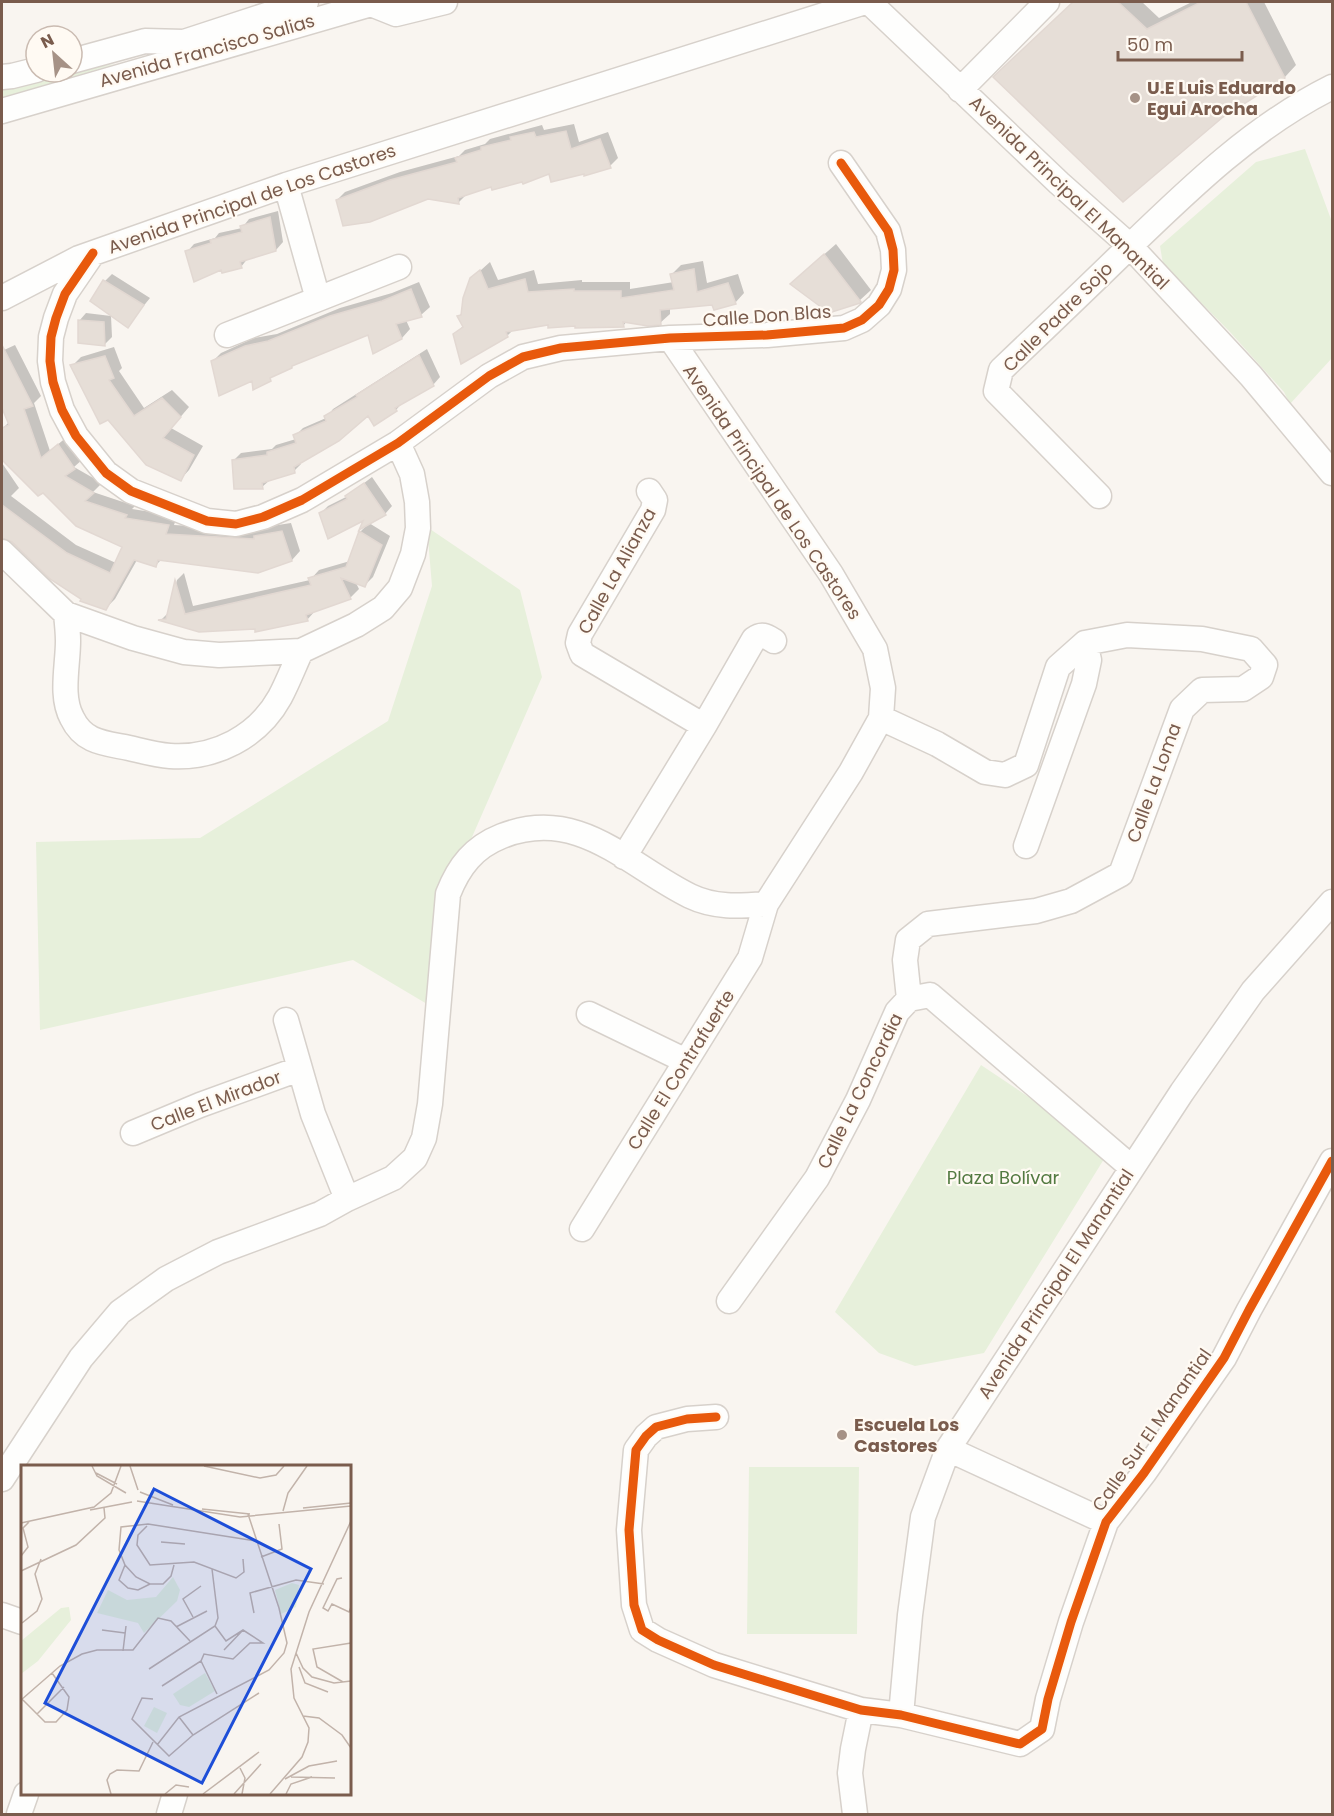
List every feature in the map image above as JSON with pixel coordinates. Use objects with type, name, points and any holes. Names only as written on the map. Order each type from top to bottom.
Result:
[{"type":"street","name":"Avenida Francisco Salias","points":[[84,58],[145,42],[184,42],[306,2]]},
{"type":"street","points":[[374,3],[396,14],[445,2]]},
{"type":"street","name":"Avenida Principal El Manantial","points":[[866,2],[1130,246],[1251,376],[1332,474]]},
{"type":"street","name":"Avenida Principal de Los Castores","points":[[766,904],[851,772],[881,718],[883,688],[874,649],[831,574],[670,338],[561,348],[523,357],[489,376],[398,443],[302,500],[264,517],[236,524],[207,521],[131,491],[106,473],[76,436],[62,410],[50,361],[51,337],[65,294],[93,253],[286,185],[866,2]]},
{"type":"street","points":[[960,90],[1047,2]]},
{"type":"street","name":"Avenida Francisco Salias","points":[[2,111],[374,3]]},
{"type":"street","points":[[2,77],[24,72]]},
{"type":"street","points":[[1130,246],[1226,158],[1271,123],[1332,87]]},
{"type":"street","name":"Calle Don Blas","points":[[670,338],[767,335],[844,328],[862,320],[879,305],[889,290],[894,270],[893,250],[888,231],[841,163]]},
{"type":"street","points":[[286,185],[318,299]]},
{"type":"street","name":"Calle Padre Sojo","points":[[1099,496],[996,391],[1001,370],[1130,246]]},
{"type":"street","points":[[2,298],[93,253]]},
{"type":"street","points":[[227,334],[399,267]]},
{"type":"street","points":[[2,552],[66,614],[133,638],[183,652],[219,655],[301,651],[356,625],[383,608],[400,588],[413,554],[418,520],[412,474],[398,443]]},
{"type":"street","name":"Calle La Alianza","points":[[649,491],[655,500],[653,510],[580,634],[578,643],[582,654],[704,726]]},
{"type":"street","points":[[66,614],[68,638],[66,701],[71,718],[80,731],[92,741],[169,756],[201,754],[223,749],[243,738],[262,721],[280,698],[301,651]]},
{"type":"street","points":[[624,857],[754,639],[759,635],[774,640]]},
{"type":"street","name":"Calle La Loma","points":[[909,999],[905,960],[908,940],[928,924],[1036,911],[1071,901],[1121,874],[1182,709],[1202,690],[1243,689],[1261,677],[1265,665],[1251,649],[1202,639],[1127,635],[1084,643]]},
{"type":"street","points":[[881,718],[937,744],[985,772],[1005,775],[1026,765],[1058,667],[1084,643],[1089,660],[1084,684],[1026,846]]},
{"type":"street","points":[[2,1479],[81,1358],[120,1312],[165,1279],[207,1257],[320,1214],[347,1199],[393,1179],[415,1158],[424,1138],[431,1094],[448,894],[456,874],[487,842],[521,829],[565,829],[603,843],[690,896],[732,907],[766,904]]},
{"type":"street","name":"Avenida Principal El Manantial","points":[[901,1715],[910,1614],[923,1516],[948,1449],[1131,1167],[1253,991],[1332,902]]},
{"type":"street","name":"Calle El Contrafuerte","points":[[582,1229],[750,957],[766,904]]},
{"type":"street","points":[[909,999],[930,995],[1131,1167]]},
{"type":"street","name":"Calle La Concordia","points":[[729,1302],[817,1178],[858,1100],[897,1012],[909,999]]},
{"type":"street","points":[[589,1014],[686,1061]]},
{"type":"street","name":"Calle El Mirador","points":[[286,1020],[313,1114],[347,1199]]},
{"type":"street","name":"Calle El Mirador","points":[[133,1133],[200,1105],[299,1069]]},
{"type":"street","name":"Calle Sur El Manantial","points":[[901,1715],[1020,1744],[1042,1729],[1048,1699],[1071,1622],[1106,1522],[1144,1473],[1224,1358],[1254,1299],[1332,1161]]},
{"type":"street","points":[[716,1417],[687,1419],[656,1427],[636,1450],[629,1530],[634,1605],[642,1630],[658,1640],[714,1665],[861,1710],[901,1715]]},
{"type":"street","points":[[948,1449],[1106,1522]]},
{"type":"street","points":[[2,1615],[21,1622]]},
{"type":"street","points":[[855,1815],[850,1773],[861,1710]]},
{"type":"street","points":[[19,1815],[26,1795]]},
{"type":"street","points":[[169,1815],[175,1795]]},
{"type":"green space","points":[[115,64],[84,73],[84,69]]},
{"type":"green space","points":[[24,79],[24,84],[50,84],[2,100],[2,81]]},
{"type":"green space","points":[[1305,149],[1332,222],[1332,358],[1290,404],[1284,392],[1230,332],[1163,264],[1160,246],[1256,162]]},
{"type":"green space","points":[[427,527],[520,590],[542,677],[469,844],[427,1004],[353,960],[40,1030],[36,842],[200,838],[388,721],[432,586]]},
{"type":"green space","name":"Plaza Bolívar","points":[[981,1065],[1109,1151],[984,1353],[915,1366],[879,1353],[835,1312]]},
{"type":"green space","points":[[749,1467],[859,1467],[857,1634],[747,1634]]},
{"type":"building","name":"U.E Luis Eduardo Egui Arocha","points":[[1073,2],[1118,2],[1147,29],[1201,2],[1246,2],[1285,78],[1223,117],[1123,202],[993,77]]},
{"type":"building","points":[[566,131],[571,149],[600,139],[611,168],[551,182],[549,174],[523,184],[522,182],[492,190],[491,187],[458,198],[459,204],[428,199],[370,222],[343,226],[336,200],[390,180],[457,162],[455,158],[481,150],[481,147],[511,140],[510,137],[534,132],[536,137]]},
{"type":"building","points":[[270,217],[276,251],[240,262],[242,268],[222,273],[221,270],[194,282],[185,251],[211,243],[210,240],[242,232],[240,226]]},
{"type":"building","points":[[824,254],[860,303],[829,313],[790,284]]},
{"type":"building","points":[[694,269],[697,292],[728,283],[736,304],[714,310],[712,305],[660,310],[661,325],[648,326],[623,322],[624,327],[548,328],[548,325],[506,332],[508,337],[461,364],[453,334],[463,327],[457,316],[461,315],[463,298],[470,278],[480,270],[488,289],[525,279],[528,292],[574,289],[574,291],[621,291],[621,298],[674,290],[670,274]]},
{"type":"building","points":[[103,280],[144,305],[128,328],[90,301]]},
{"type":"building","points":[[411,289],[422,317],[396,324],[402,339],[373,354],[368,335],[292,366],[253,390],[252,381],[219,396],[211,361],[245,346],[268,341],[330,316],[382,301]]},
{"type":"building","points":[[78,320],[104,322],[105,346],[78,343]]},
{"type":"building","points":[[2,345],[33,406],[24,409],[41,458],[58,444],[75,469],[65,476],[94,493],[85,501],[127,515],[125,518],[169,525],[166,534],[254,539],[254,536],[282,531],[292,561],[258,573],[158,560],[156,567],[134,560],[106,610],[80,601],[81,599],[50,579],[12,542],[2,538],[2,505],[67,553],[110,573],[122,547],[76,526],[43,493],[38,496],[3,461],[2,428],[9,425],[2,408]]},
{"type":"building","points":[[419,355],[434,386],[395,408],[397,411],[374,426],[368,416],[339,441],[294,467],[295,473],[262,483],[263,489],[234,489],[232,460],[267,455],[267,452],[296,443],[293,435],[326,421],[324,416],[357,397],[356,395]]},
{"type":"building","points":[[105,356],[114,378],[109,380],[134,416],[162,398],[181,417],[163,438],[194,455],[181,481],[146,465],[108,420],[100,424],[70,365]]},
{"type":"building","points":[[364,483],[386,515],[359,530],[363,521],[328,539],[319,513],[347,499],[345,496]]},
{"type":"building","points":[[359,531],[382,545],[365,587],[341,578],[351,599],[306,615],[308,621],[255,632],[255,629],[199,632],[158,620],[166,619],[175,580],[185,614],[311,585],[308,578],[346,567]]},
{"type":"cycle path","points":[[93,253],[65,294],[51,337],[50,361],[53,382],[62,410],[76,436],[106,473],[131,491],[207,521],[236,524],[263,517],[302,500],[398,443],[489,376],[523,357],[561,348],[670,338],[767,335],[844,328],[862,320],[879,305],[889,289],[894,270],[893,250],[888,231],[841,163]]},
{"type":"cycle path","points":[[716,1417],[687,1419],[656,1427],[636,1450],[629,1530],[634,1605],[642,1630],[658,1640],[714,1665],[861,1710],[901,1715],[1020,1744],[1042,1729],[1048,1699],[1071,1622],[1106,1522],[1144,1473],[1224,1358],[1332,1161]]},
{"type":"place","name":"U.E Luis Eduardo Egui Arocha","points":[[1135,98]]},
{"type":"place","name":"Escuela Los Castores","points":[[842,1435]]}]
